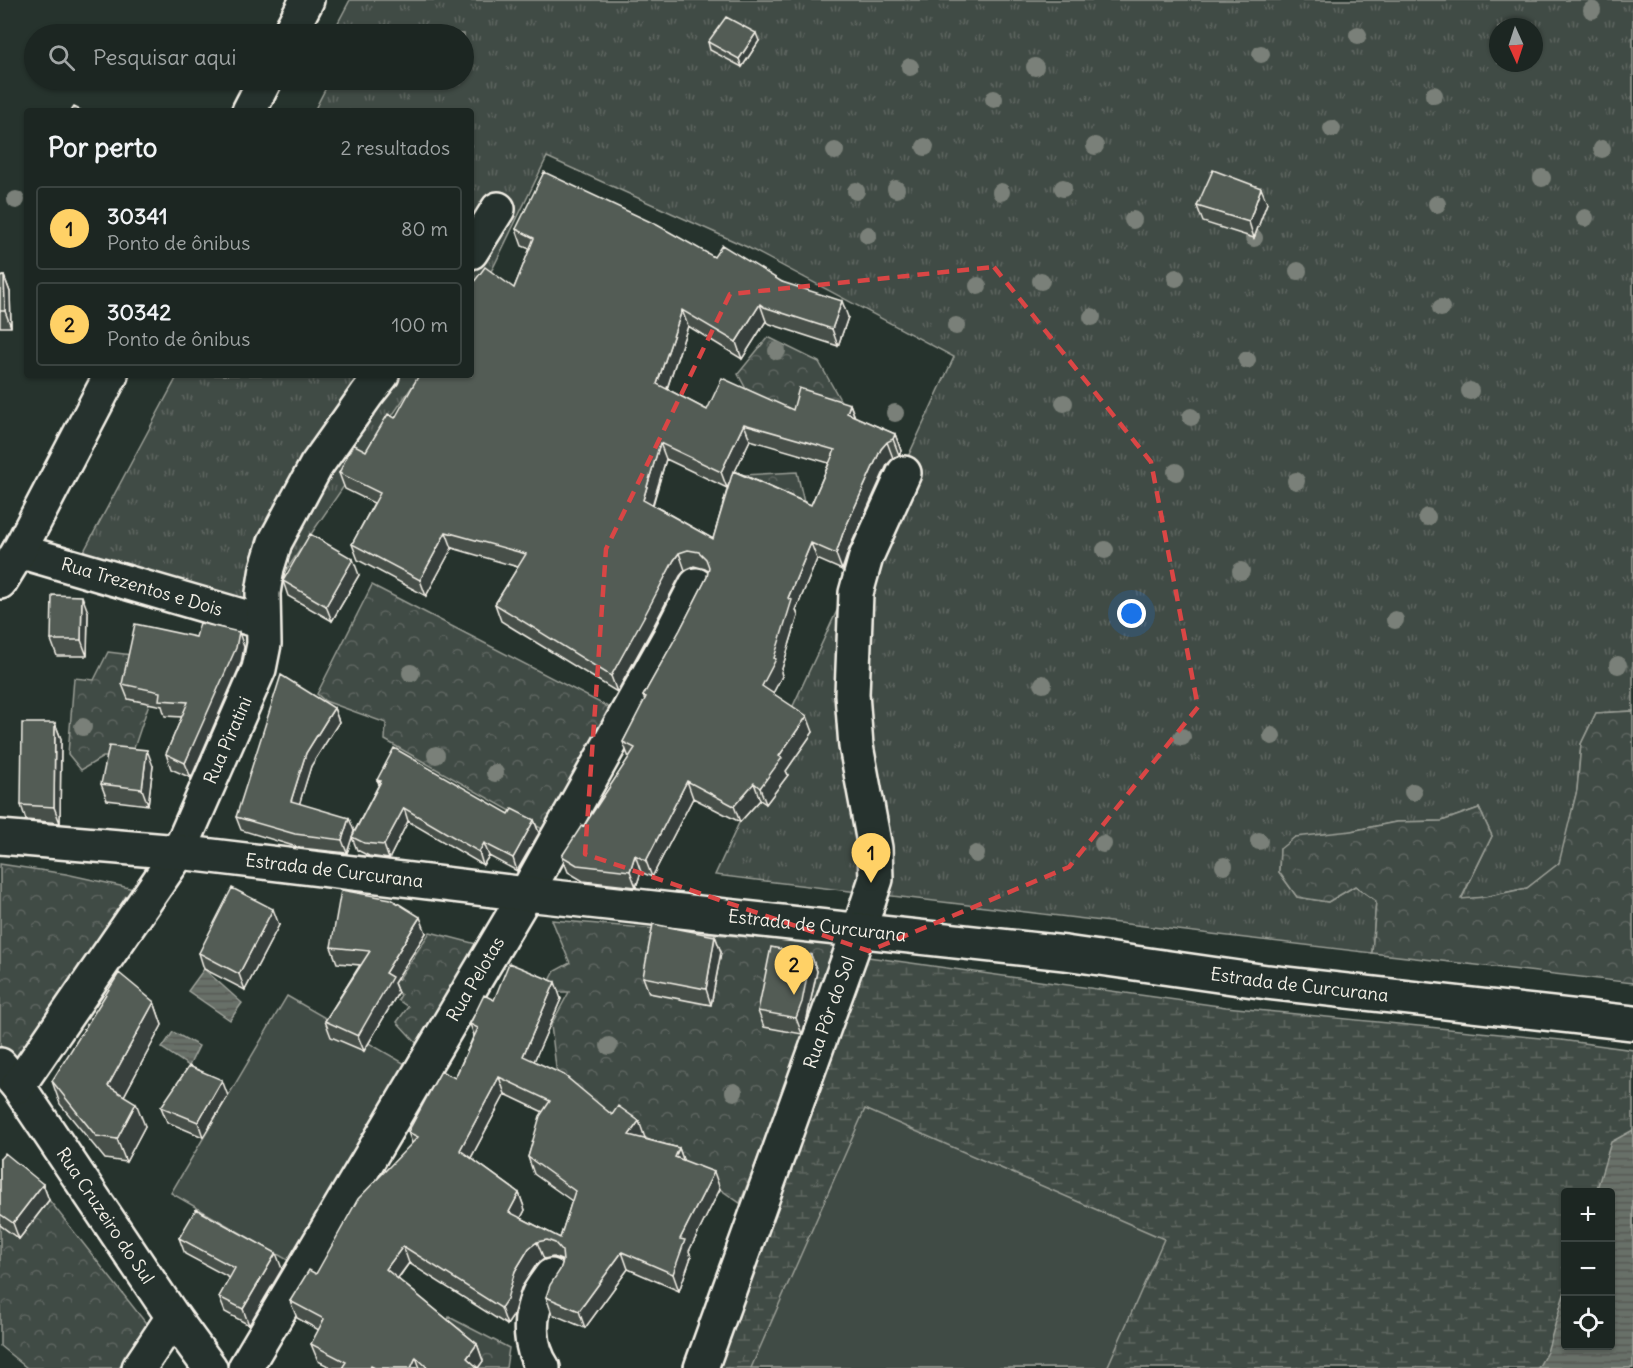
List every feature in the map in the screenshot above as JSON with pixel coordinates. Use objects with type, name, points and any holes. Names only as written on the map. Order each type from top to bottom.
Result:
[{"type":"street","points":[[294,24],[307,0]]},
{"type":"street","points":[[251,108],[260,90]]},
{"type":"street","points":[[474,247],[498,209]]},
{"type":"street","points":[[0,582],[19,551],[109,378]]},
{"type":"street","name":"Rua Piratini","points":[[9,1075],[179,852],[259,669],[264,644],[262,622],[265,576],[275,542],[316,466],[380,378]]},
{"type":"street","name":"Rua Pôr do Sol","points":[[701,1368],[876,879],[875,848],[856,746],[852,694],[856,593],[866,557],[904,473]]},
{"type":"street","name":"Rua Trezentos e Dois","points":[[19,551],[262,622]]},
{"type":"street","name":"Rua Pelotas","points":[[245,1368],[526,894],[669,638],[696,585]]},
{"type":"street","name":"Estrada de Curcurana","points":[[0,837],[179,852],[526,894],[1065,953],[1267,982],[1633,1023]]},
{"type":"street","name":"Rua Cruzeiro do Sul","points":[[9,1075],[210,1368]]},
{"type":"street","points":[[543,1368],[533,1347],[531,1332],[538,1295],[551,1276]]},
{"type":"street","points":[[139,1368],[173,1317]]},
{"type":"highlighted area","points":[[994,267],[1151,462],[1198,707],[1069,867],[869,951],[585,854],[606,549],[730,294]]},
{"type":"green space","points":[[350,0],[1633,0],[1633,711],[1596,713],[1581,744],[1577,790],[1560,863],[1527,888],[1461,900],[1492,836],[1479,808],[1442,821],[1396,822],[1280,849],[1279,872],[1297,897],[1328,902],[1355,886],[1376,901],[1372,953],[715,875],[954,357],[747,247],[547,157],[493,268],[474,296],[474,108],[316,108],[325,90],[474,90],[474,24],[337,24]]},
{"type":"green space","points":[[768,337],[819,362],[848,414],[818,426],[752,400],[738,374]]},
{"type":"green space","points":[[176,378],[418,378],[283,575],[247,600],[83,553]]},
{"type":"green space","points":[[797,472],[806,511],[742,475]]},
{"type":"green space","points":[[372,585],[612,709],[544,830],[385,740],[386,723],[325,701],[317,694]]},
{"type":"green space","points":[[108,652],[164,659],[131,757],[103,757],[81,770],[68,754],[74,678],[94,680]]},
{"type":"green space","points":[[1633,711],[1633,983],[1372,953],[1376,901],[1355,886],[1328,902],[1297,897],[1279,872],[1280,849],[1295,837],[1351,831],[1396,822],[1442,821],[1479,808],[1492,836],[1461,899],[1485,897],[1527,888],[1559,863],[1577,790],[1581,744],[1596,713]]},
{"type":"green space","points":[[0,864],[66,874],[134,889],[20,1070],[0,1045]]},
{"type":"green space","points":[[552,920],[842,945],[740,1203],[557,1076],[551,1025],[569,992],[544,992],[555,971],[570,963]]},
{"type":"green space","points":[[430,932],[484,946],[421,1048],[397,1022],[408,1007],[398,1000],[401,995],[374,975],[376,969],[398,980]]},
{"type":"green space","points":[[861,956],[1226,1007],[1561,1040],[1633,1050],[1633,1368],[714,1368]]},
{"type":"green space","points":[[287,996],[407,1065],[291,1262],[171,1193]]},
{"type":"green space","points":[[865,1109],[1164,1239],[1107,1368],[751,1368]]},
{"type":"green space","points":[[49,1200],[149,1327],[119,1368],[27,1368],[0,1346],[0,1225],[19,1239]]},
{"type":"green space","points":[[449,1317],[509,1348],[506,1368],[446,1368],[438,1347]]},
{"type":"shaded area","points":[[204,969],[242,1003],[230,1020],[188,991]]},
{"type":"shaded area","points":[[173,1032],[199,1046],[189,1066],[162,1048]]},
{"type":"shaded area","points":[[1633,1130],[1633,1368],[1538,1368],[1547,1352],[1561,1305],[1561,1350],[1615,1350],[1615,1188],[1597,1188],[1611,1142]]},
{"type":"building","points":[[726,17],[756,33],[739,59],[708,42]]},
{"type":"building","points":[[1213,170],[1261,188],[1249,222],[1197,206]]},
{"type":"building","points":[[544,172],[657,225],[714,257],[722,245],[782,282],[842,301],[832,329],[760,304],[736,342],[682,310],[657,384],[707,410],[722,378],[793,410],[799,388],[850,404],[847,413],[895,434],[893,439],[881,449],[843,533],[836,554],[811,543],[788,598],[792,600],[774,658],[776,659],[762,686],[807,716],[779,756],[782,758],[760,788],[754,783],[734,806],[687,781],[646,861],[635,855],[630,871],[577,865],[562,856],[635,748],[623,742],[646,697],[643,696],[707,577],[709,567],[706,559],[699,552],[688,550],[679,553],[611,676],[495,604],[526,554],[446,532],[420,580],[352,544],[380,493],[339,473],[353,444],[366,451],[388,414],[395,418],[417,378],[474,378],[474,282],[485,267],[514,288],[534,238],[516,229]],"holes":[[[744,424],[835,450],[811,505],[733,471],[713,539],[643,500],[660,443],[721,472]]]},
{"type":"building","points":[[4,276],[5,311],[0,311],[0,277]]},
{"type":"building","points":[[310,534],[353,559],[326,606],[283,581]]},
{"type":"building","points":[[52,595],[82,596],[81,640],[51,640]]},
{"type":"building","points":[[200,623],[239,632],[236,648],[185,763],[166,754],[188,702],[159,700],[160,692],[122,684],[135,624],[196,637]]},
{"type":"building","points":[[281,675],[334,708],[306,753],[291,801],[349,818],[342,840],[295,834],[236,817]]},
{"type":"building","points":[[22,723],[55,723],[54,807],[21,805]]},
{"type":"building","points":[[109,746],[147,750],[142,789],[101,784]]},
{"type":"building","points":[[394,748],[509,814],[512,809],[534,820],[513,858],[484,843],[479,852],[404,808],[384,845],[364,843],[352,837],[381,781],[377,780]]},
{"type":"building","points":[[232,888],[273,909],[239,974],[199,953]]},
{"type":"building","points":[[341,890],[391,899],[420,917],[385,973],[392,977],[358,1036],[325,1021],[370,951],[331,947]]},
{"type":"building","points":[[653,924],[715,936],[706,989],[643,977]]},
{"type":"building","points":[[771,947],[811,955],[802,1002],[796,1018],[758,1011]]},
{"type":"building","points":[[509,963],[555,982],[523,1056],[564,1075],[612,1115],[618,1106],[639,1121],[629,1135],[679,1148],[675,1157],[714,1172],[680,1239],[685,1240],[673,1274],[622,1252],[579,1311],[546,1297],[563,1261],[562,1251],[555,1243],[547,1240],[537,1242],[529,1248],[515,1271],[507,1299],[501,1308],[403,1246],[386,1269],[477,1344],[467,1358],[478,1368],[428,1368],[416,1357],[411,1368],[371,1366],[370,1368],[342,1368],[346,1362],[311,1344],[324,1319],[290,1301],[309,1270],[316,1274],[358,1199],[418,1137],[408,1132],[441,1071],[455,1078],[478,1028],[470,1024],[484,995],[494,1000]],"holes":[[[499,1077],[550,1101],[540,1116],[528,1157],[575,1191],[560,1238],[509,1212],[519,1193],[460,1150]]]},
{"type":"building","points":[[119,973],[154,1002],[108,1086],[136,1103],[117,1139],[96,1136],[52,1081]]},
{"type":"building","points":[[189,1066],[222,1080],[198,1122],[161,1107]]},
{"type":"building","points":[[5,1153],[43,1184],[13,1223],[0,1214],[0,1159]]},
{"type":"building","points":[[196,1209],[276,1253],[243,1309],[219,1297],[235,1268],[179,1238]]},
{"type":"place","name":"30341","points":[[871,883]]},
{"type":"place","name":"30342","points":[[794,995]]}]
